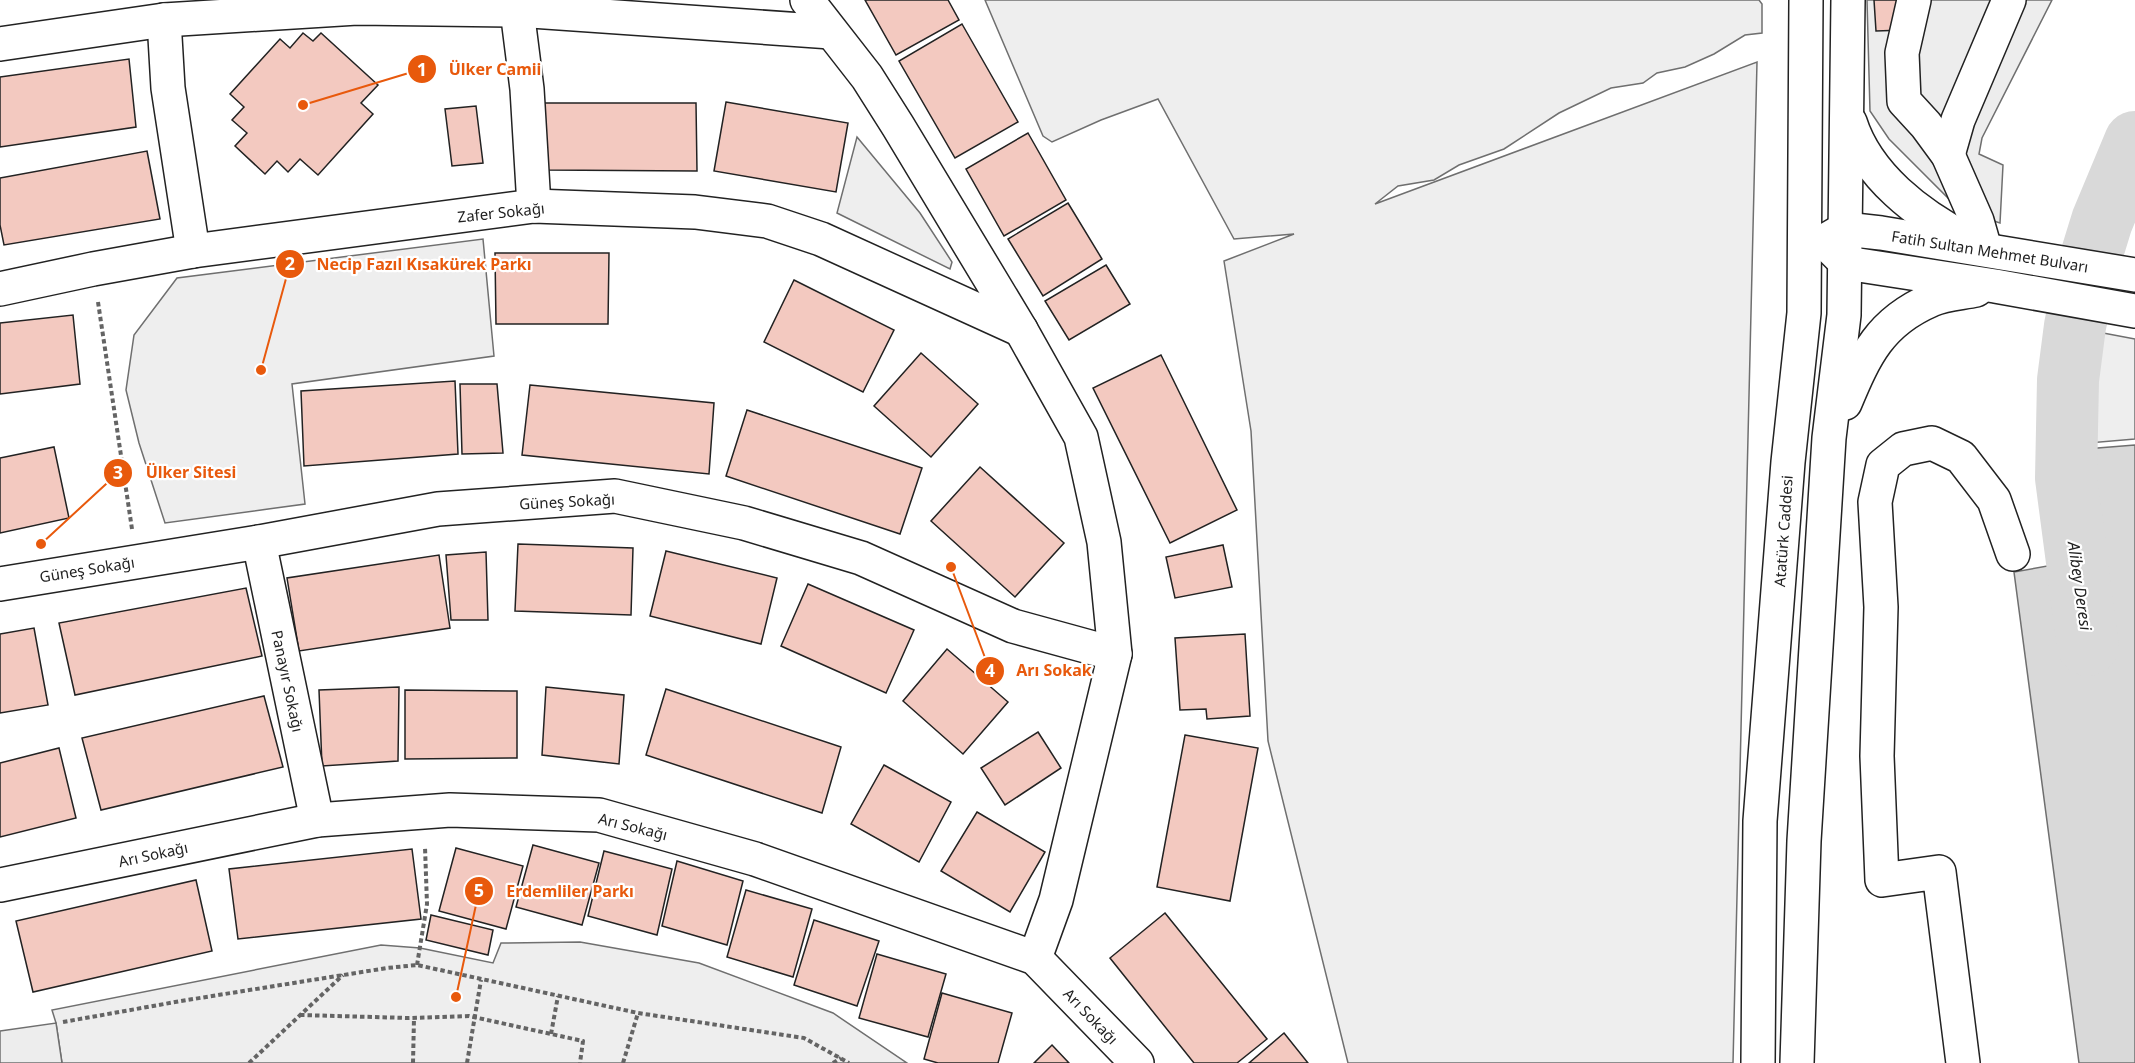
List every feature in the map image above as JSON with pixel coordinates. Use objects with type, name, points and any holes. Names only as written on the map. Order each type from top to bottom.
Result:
[{"type":"street","points":[[807,0],[867,78],[898,126],[1021,330],[1081,437],[1104,542],[1115,654],[1056,900],[1035,958]]},
{"type":"street","name":"Atatürk Caddesi","points":[[1758,1063],[1760,821],[1788,462],[1804,313],[1806,0]]},
{"type":"street","points":[[1797,1063],[1804,841],[1829,438],[1842,340],[1839,244],[1847,112],[1848,0]]},
{"type":"street","points":[[1914,0],[1902,53],[1904,101],[1926,125],[1948,155],[1977,221],[1984,249]]},
{"type":"street","points":[[1948,155],[1958,120],[2009,0]]},
{"type":"street","points":[[0,44],[164,20],[357,8],[517,10],[831,32]]},
{"type":"street","points":[[517,10],[527,89],[534,206]]},
{"type":"street","points":[[164,20],[168,88],[194,251]]},
{"type":"street","points":[[1847,112],[1856,140],[1871,164],[1890,184],[1941,227],[1984,249]]},
{"type":"street","points":[[1805,113],[1819,147],[1820,188],[1839,244]]},
{"type":"street","name":"Zafer Sokağı","points":[[0,289],[194,251],[534,206],[695,212],[767,221],[821,239],[1021,330]]},
{"type":"street","name":"Fatih Sultan Mehmet Bulvarı","points":[[1839,244],[1904,236],[2135,275]]},
{"type":"street","points":[[1805,264],[1839,244],[1995,286],[2135,311]]},
{"type":"street","points":[[1829,438],[1863,360],[1892,323],[1932,299],[1995,286]]},
{"type":"street","points":[[1963,1063],[1939,872],[1882,880],[1877,756],[1881,607],[1875,502],[1883,465],[1903,449],[1932,443],[1962,457],[1994,500],[2013,554]]},
{"type":"street","name":"Güneş Sokağı","points":[[0,584],[259,542],[438,509],[615,496],[744,523],[861,558],[1013,626],[1115,654]]},
{"type":"street","name":"Panayır Sokağı","points":[[259,542],[317,820]]},
{"type":"street","name":"Arı Sokağı","points":[[0,885],[317,820],[450,810],[599,815],[755,859],[1035,958],[1137,1063]]},
{"type":"path","points":[[93,269],[137,561]]},
{"type":"path","points":[[417,965],[427,904],[424,812]]},
{"type":"path","points":[[63,1022],[181,1001],[417,965],[638,1013],[804,1038],[849,1063]]},
{"type":"path","points":[[249,1063],[343,975]]},
{"type":"path","points":[[467,1063],[481,980]]},
{"type":"path","points":[[551,1034],[558,996]]},
{"type":"path","points":[[623,1063],[638,1013]]},
{"type":"path","points":[[300,1015],[475,1017],[583,1041],[580,1063]]},
{"type":"path","points":[[413,1063],[414,1018]]},
{"type":"path","points":[[833,1063],[841,1058]]},
{"type":"shaded area","points":[[985,0],[1759,0],[1762,4],[1762,33],[1745,35],[1714,54],[1685,67],[1657,73],[1643,83],[1611,88],[1559,113],[1504,149],[1459,165],[1434,180],[1398,186],[1375,204],[1757,62],[1733,1063],[1348,1063],[1268,741],[1251,431],[1224,261],[1294,234],[1234,239],[1158,99],[1101,120],[1052,142],[1043,136]]},
{"type":"shaded area","points":[[1867,0],[2052,0],[1982,138],[1979,154],[2003,165],[2000,223],[1960,210],[1889,139],[1870,111]]},
{"type":"shaded area","points":[[857,137],[920,213],[952,262],[950,269],[837,213]]},
{"type":"shaded area","points":[[483,239],[494,356],[292,384],[305,504],[165,523],[139,443],[126,390],[134,335],[177,278]]},
{"type":"shaded area","points":[[2082,329],[2135,339],[2135,439],[2077,444],[2078,353]]},
{"type":"shaded area","points":[[580,942],[699,963],[833,1013],[907,1063],[62,1063],[52,1010],[381,945],[420,948],[493,963],[501,943]]},
{"type":"shaded area","points":[[56,1023],[62,1063],[0,1063],[0,1031]]},
{"type":"water","points":[[2135,445],[2135,1063],[2079,1063],[2014,572],[2087,559],[2073,450]]},
{"type":"building","points":[[865,0],[948,0],[959,20],[896,55]]},
{"type":"building","points":[[1874,0],[1903,0],[1904,30],[1876,31]]},
{"type":"building","points":[[962,24],[1018,122],[955,158],[899,61]]},
{"type":"building","points":[[303,33],[313,41],[321,33],[378,85],[361,103],[373,114],[318,175],[300,159],[288,172],[277,161],[265,174],[235,146],[247,133],[232,120],[244,107],[230,94],[280,39],[290,48]]},
{"type":"building","points":[[129,59],[136,127],[0,147],[0,77]]},
{"type":"building","points":[[726,102],[848,123],[836,192],[714,171]]},
{"type":"building","points":[[544,103],[696,103],[697,171],[545,170]]},
{"type":"building","points":[[476,106],[483,163],[452,166],[445,109]]},
{"type":"building","points":[[1028,133],[1066,200],[1004,236],[966,169]]},
{"type":"building","points":[[147,151],[160,219],[4,245],[0,225],[0,178]]},
{"type":"building","points":[[1068,203],[1102,259],[1043,296],[1008,239]]},
{"type":"building","points":[[495,253],[609,253],[608,324],[496,324]]},
{"type":"building","points":[[1106,265],[1130,304],[1069,340],[1045,301]]},
{"type":"building","points":[[794,280],[894,330],[863,392],[764,342]]},
{"type":"building","points":[[73,315],[80,384],[0,394],[0,323]]},
{"type":"building","points":[[921,353],[978,404],[931,457],[874,406]]},
{"type":"building","points":[[1161,355],[1237,510],[1170,543],[1093,388]]},
{"type":"building","points":[[455,381],[458,454],[304,466],[301,391]]},
{"type":"building","points":[[460,384],[497,384],[503,453],[462,454]]},
{"type":"building","points":[[530,385],[714,403],[709,474],[522,455]]},
{"type":"building","points":[[747,410],[922,468],[900,534],[726,476]]},
{"type":"building","points":[[54,447],[69,518],[0,533],[0,458]]},
{"type":"building","points":[[980,467],[1064,543],[1015,597],[931,521]]},
{"type":"building","points":[[518,544],[633,548],[631,615],[515,611]]},
{"type":"building","points":[[1223,545],[1232,587],[1175,598],[1166,557]]},
{"type":"building","points":[[666,551],[777,578],[761,644],[650,616]]},
{"type":"building","points":[[486,552],[488,620],[451,620],[446,555]]},
{"type":"building","points":[[439,555],[450,628],[299,651],[287,578]]},
{"type":"building","points":[[808,584],[914,630],[886,693],[781,646]]},
{"type":"building","points":[[246,588],[262,656],[75,695],[59,623]]},
{"type":"building","points":[[34,628],[48,705],[0,713],[0,634]]},
{"type":"building","points":[[1245,634],[1250,716],[1207,719],[1206,709],[1180,710],[1175,638]]},
{"type":"building","points":[[947,649],[1008,702],[963,754],[903,701]]},
{"type":"building","points":[[399,687],[398,761],[322,766],[319,690]]},
{"type":"building","points":[[546,687],[624,695],[619,764],[542,755]]},
{"type":"building","points":[[666,689],[841,747],[822,813],[646,755]]},
{"type":"building","points":[[405,690],[517,691],[517,758],[405,759]]},
{"type":"building","points":[[264,696],[283,767],[101,810],[82,738]]},
{"type":"building","points":[[1038,732],[1061,768],[1005,805],[981,768]]},
{"type":"building","points":[[1185,735],[1258,748],[1230,901],[1157,887]]},
{"type":"building","points":[[59,748],[76,818],[0,837],[0,763]]},
{"type":"building","points":[[884,765],[951,802],[919,862],[851,824]]},
{"type":"building","points":[[977,812],[1045,852],[1010,912],[941,871]]},
{"type":"building","points":[[533,845],[599,863],[582,925],[516,907]]},
{"type":"building","points":[[456,848],[523,866],[506,929],[439,911]]},
{"type":"building","points":[[412,849],[421,919],[238,939],[229,869]]},
{"type":"building","points":[[604,851],[672,869],[657,935],[588,916]]},
{"type":"building","points":[[677,861],[743,881],[727,945],[662,926]]},
{"type":"building","points":[[196,880],[212,951],[33,992],[16,921]]},
{"type":"building","points":[[746,890],[812,909],[793,977],[727,957]]},
{"type":"building","points":[[1165,913],[1267,1039],[1237,1063],[1194,1063],[1110,958]]},
{"type":"building","points":[[431,915],[493,930],[488,955],[426,940]]},
{"type":"building","points":[[814,920],[879,941],[857,1006],[794,985]]},
{"type":"building","points":[[877,954],[946,974],[928,1037],[859,1018]]},
{"type":"building","points":[[942,993],[1012,1013],[998,1063],[938,1063],[924,1059]]},
{"type":"building","points":[[1284,1033],[1308,1063],[1249,1063]]},
{"type":"building","points":[[1052,1045],[1069,1063],[1034,1063]]},
{"type":"waterway","name":"Alibey Deresi","points":[[2088,645],[2066,478],[2068,380],[2075,326],[2086,273],[2102,221],[2135,142]]},
{"type":"place","name":"Ülker Camii","points":[[303,105]]},
{"type":"place","name":"Necip Fazıl Kısakürek Parkı","points":[[261,370]]},
{"type":"place","name":"Ülker Sitesi","points":[[41,544]]},
{"type":"place","name":"Arı Sokak","points":[[951,567]]},
{"type":"place","name":"Erdemliler Parkı","points":[[456,997]]}]
